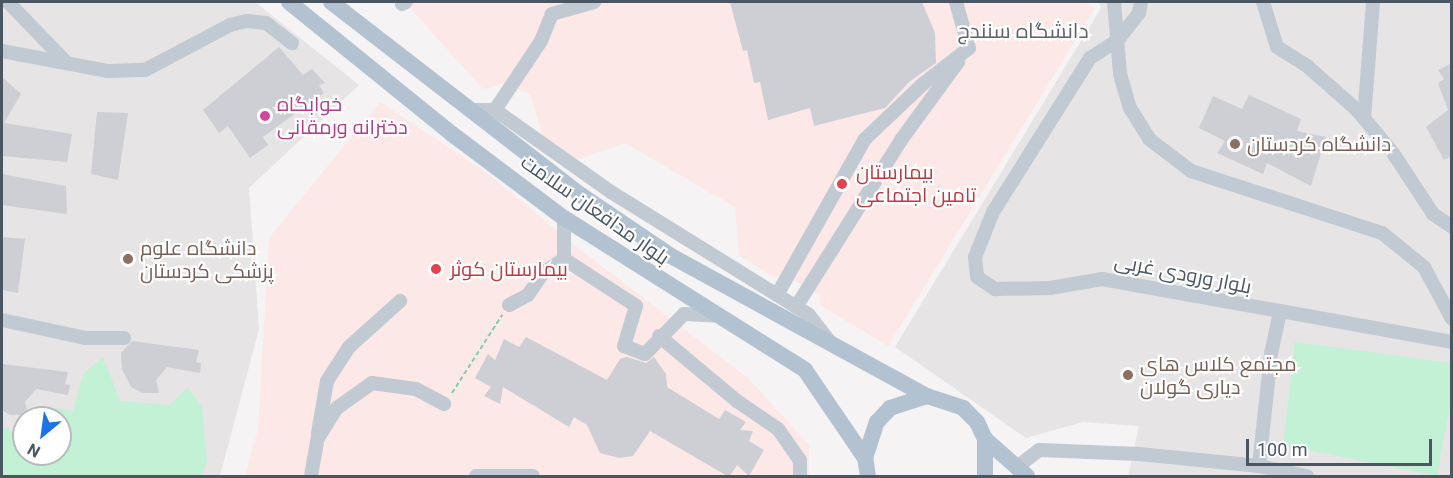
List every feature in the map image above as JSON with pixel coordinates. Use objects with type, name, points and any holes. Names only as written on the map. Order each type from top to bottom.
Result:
[{"type":"main road","name":"بلوار مدافعان سلامت","points":[[289,2],[452,134],[564,218],[652,277],[720,316],[805,370],[865,458]]},
{"type":"main road","name":"بلوار مدافعان سلامت","points":[[331,2],[581,195],[671,256],[927,396],[963,408],[977,422],[985,439],[1022,472]]},
{"type":"main road","points":[[868,477],[865,458],[877,422],[891,408],[927,396]]},
{"type":"main road","points":[[985,439],[985,477]]},
{"type":"street","points":[[8,2],[64,60]]},
{"type":"street","points":[[495,110],[541,42],[552,14],[594,2]]},
{"type":"street","points":[[957,2],[969,48]]},
{"type":"street","points":[[1114,2],[1120,74],[1130,108],[1149,139],[1191,171],[1382,233],[1424,267],[1452,319]]},
{"type":"street","points":[[1118,39],[1139,13],[1141,2]]},
{"type":"street","points":[[1263,2],[1277,47],[1307,66],[1364,118],[1393,153],[1432,214],[1452,227]]},
{"type":"street","points":[[1364,118],[1373,2]]},
{"type":"street","points":[[2,51],[64,60],[108,71],[145,70],[230,25],[247,21],[266,23],[292,43]]},
{"type":"street","name":"بلوار ورودی غربی","points":[[1118,39],[1090,58],[993,213],[975,257],[977,277],[995,289],[1050,288],[1102,279],[1452,342]]},
{"type":"street","points":[[777,296],[865,139],[923,84],[969,48]]},
{"type":"street","points":[[796,307],[901,140],[969,48]]},
{"type":"street","points":[[470,110],[495,110],[611,192],[808,315],[832,345]]},
{"type":"street","points":[[564,218],[564,259]]},
{"type":"street","points":[[509,305],[528,295],[543,273],[564,259]]},
{"type":"street","points":[[564,259],[636,306],[624,346],[645,354],[659,336],[684,314],[720,316]]},
{"type":"street","points":[[311,477],[327,381],[349,347],[400,301]]},
{"type":"street","points":[[1259,466],[1271,354],[1280,312]]},
{"type":"street","points":[[2,320],[85,338],[124,338]]},
{"type":"street","points":[[659,336],[737,401],[778,429],[800,460],[800,477]]},
{"type":"street","points":[[318,438],[337,408],[372,383],[416,389],[444,404]]},
{"type":"street","points":[[1022,472],[1039,450],[1139,454],[1259,466],[1307,477]]},
{"type":"street","points":[[476,477],[531,476]]},
{"type":"path","points":[[444,404],[509,305]]},
{"type":"shaded area","name":"دانشگاه علوم پزشکی کردستان","points":[[2,2],[255,2],[359,85],[249,188],[259,329],[220,476],[2,476]]},
{"type":"shaded area","name":"بیمارستان تامین اجتماعی","points":[[405,2],[1084,2],[1095,8],[888,346],[820,305],[820,295],[784,275],[774,277],[739,255],[735,207],[625,143],[573,161],[545,144],[530,94],[503,84],[483,89]]},
{"type":"shaded area","name":"دانشگاه کردستان","points":[[1099,2],[1451,2],[1451,476],[1128,476],[1139,426],[1083,422],[1026,438],[895,347],[1101,8]]},
{"type":"shaded area","name":"بیمارستان کوثر","points":[[380,102],[490,175],[574,245],[748,378],[809,445],[809,476],[245,476],[258,429],[269,238]]},
{"type":"green space","points":[[1295,342],[1451,363],[1451,400],[1437,476],[1283,445]]},
{"type":"green space","points":[[103,357],[120,401],[170,405],[188,387],[202,407],[207,461],[202,476],[2,476],[2,427],[12,430],[12,466],[72,466],[72,411],[84,373]]},
{"type":"building","points":[[730,2],[922,2],[935,33],[936,63],[909,82],[885,108],[814,126],[810,108],[768,120],[760,82],[754,83],[747,50],[743,51]]},
{"type":"building","points":[[279,47],[303,75],[312,69],[325,83],[319,85],[324,93],[263,137],[268,145],[250,158],[228,126],[219,133],[203,110]]},
{"type":"building","points":[[1452,63],[1452,156],[1444,160],[1426,127],[1448,110],[1438,83],[1444,79],[1438,70]]},
{"type":"building","points":[[2,77],[21,94],[4,123],[72,134],[67,162],[2,156]]},
{"type":"building","points":[[1249,95],[1301,119],[1297,131],[1326,137],[1311,186],[1267,163],[1263,174],[1217,153],[1225,141],[1199,128],[1213,96],[1242,109]]},
{"type":"building","points":[[97,112],[128,113],[118,180],[91,174]]},
{"type":"building","points":[[2,174],[66,186],[67,214],[2,205]]},
{"type":"building","points":[[2,237],[25,239],[18,293],[2,290]]},
{"type":"building","points":[[526,337],[607,380],[620,359],[627,357],[646,363],[654,357],[666,374],[667,387],[719,419],[725,410],[746,422],[740,430],[753,431],[749,441],[764,450],[749,476],[737,465],[729,477],[650,431],[633,456],[619,458],[600,453],[587,425],[574,417],[569,427],[503,387],[500,404],[484,396],[491,387],[475,378],[488,354],[495,360],[504,339],[519,347]]},
{"type":"building","points":[[132,341],[199,350],[196,362],[201,363],[200,373],[167,367],[156,380],[159,393],[142,393],[131,387],[122,369],[121,353]]},
{"type":"building","points":[[2,364],[68,372],[65,384],[70,385],[68,395],[36,389],[25,402],[26,406],[12,406],[12,415],[2,410]]},
{"type":"place","name":"خوابگاه دخترانه ورمقانی","points":[[265,116]]},
{"type":"place","name":"دانشگاه کردستان","points":[[1235,144]]},
{"type":"place","name":"بیمارستان تامین اجتماعی","points":[[842,184]]},
{"type":"place","name":"دانشگاه علوم پزشکی کردستان","points":[[128,259]]},
{"type":"place","name":"بیمارستان کوثر","points":[[436,269]]},
{"type":"place","name":"مجتمع کلاس های دیاری گولان","points":[[1128,375]]},
{"type":"district","name":"دانشگاه سنندج","points":[[1023,31]]}]
